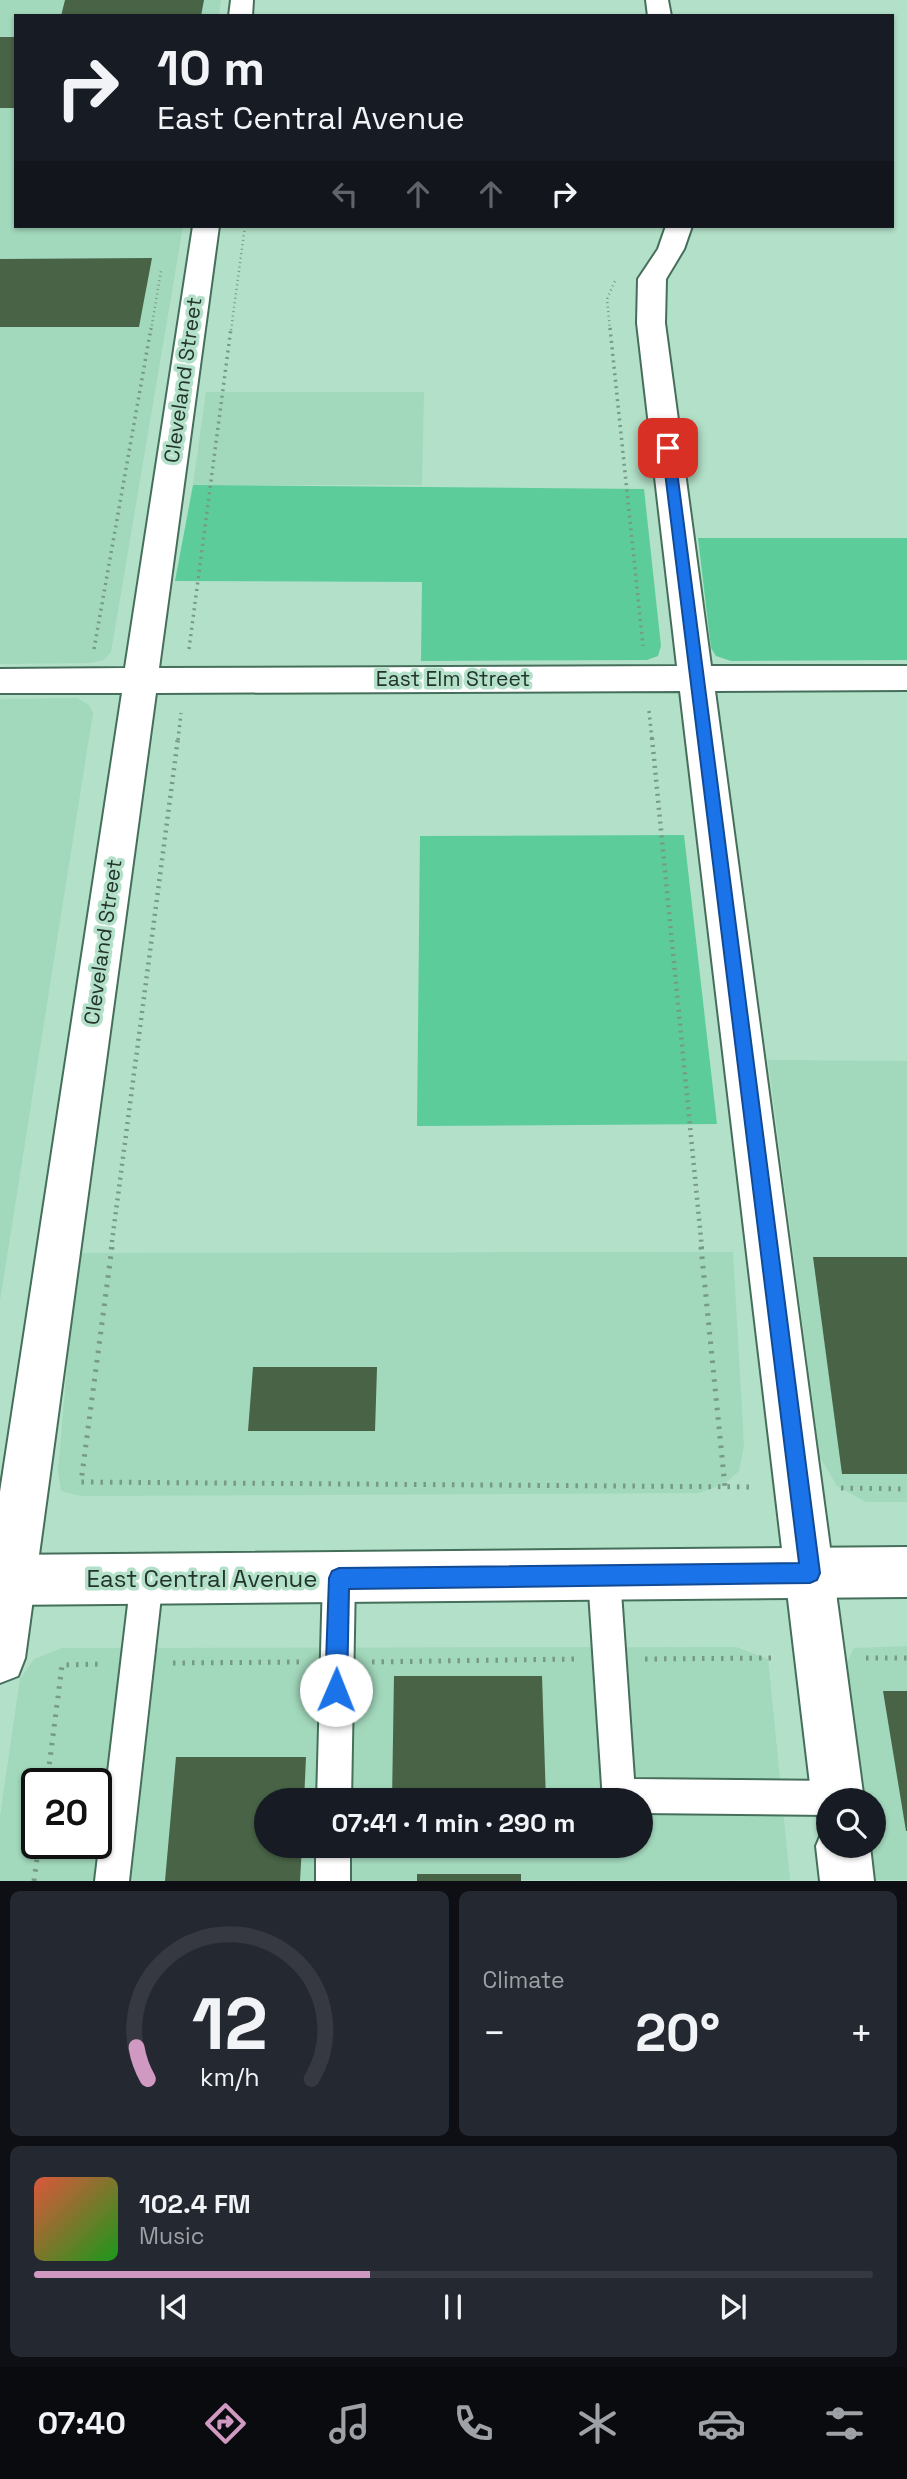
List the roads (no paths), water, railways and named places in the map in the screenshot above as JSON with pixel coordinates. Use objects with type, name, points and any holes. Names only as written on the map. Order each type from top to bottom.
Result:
[{"type":"street","name":"Cleveland Street","points":[[0,1658],[6,1580],[206,228]]},
{"type":"street","points":[[678,228],[671,249],[652,279],[651,323],[836,1788]]},
{"type":"street","name":"East Elm Street","points":[[0,681],[907,678]]},
{"type":"street","name":"East Central Avenue","points":[[6,1580],[604,1577],[907,1572]]},
{"type":"street","points":[[844,1858],[847,1881]]},
{"type":"lane","points":[[604,1577],[618,1796],[816,1813]]},
{"type":"lane","points":[[334,1788],[339,1578]]},
{"type":"lane","points":[[112,1881],[147,1579]]},
{"type":"lane","points":[[333,1881],[334,1858]]}]
